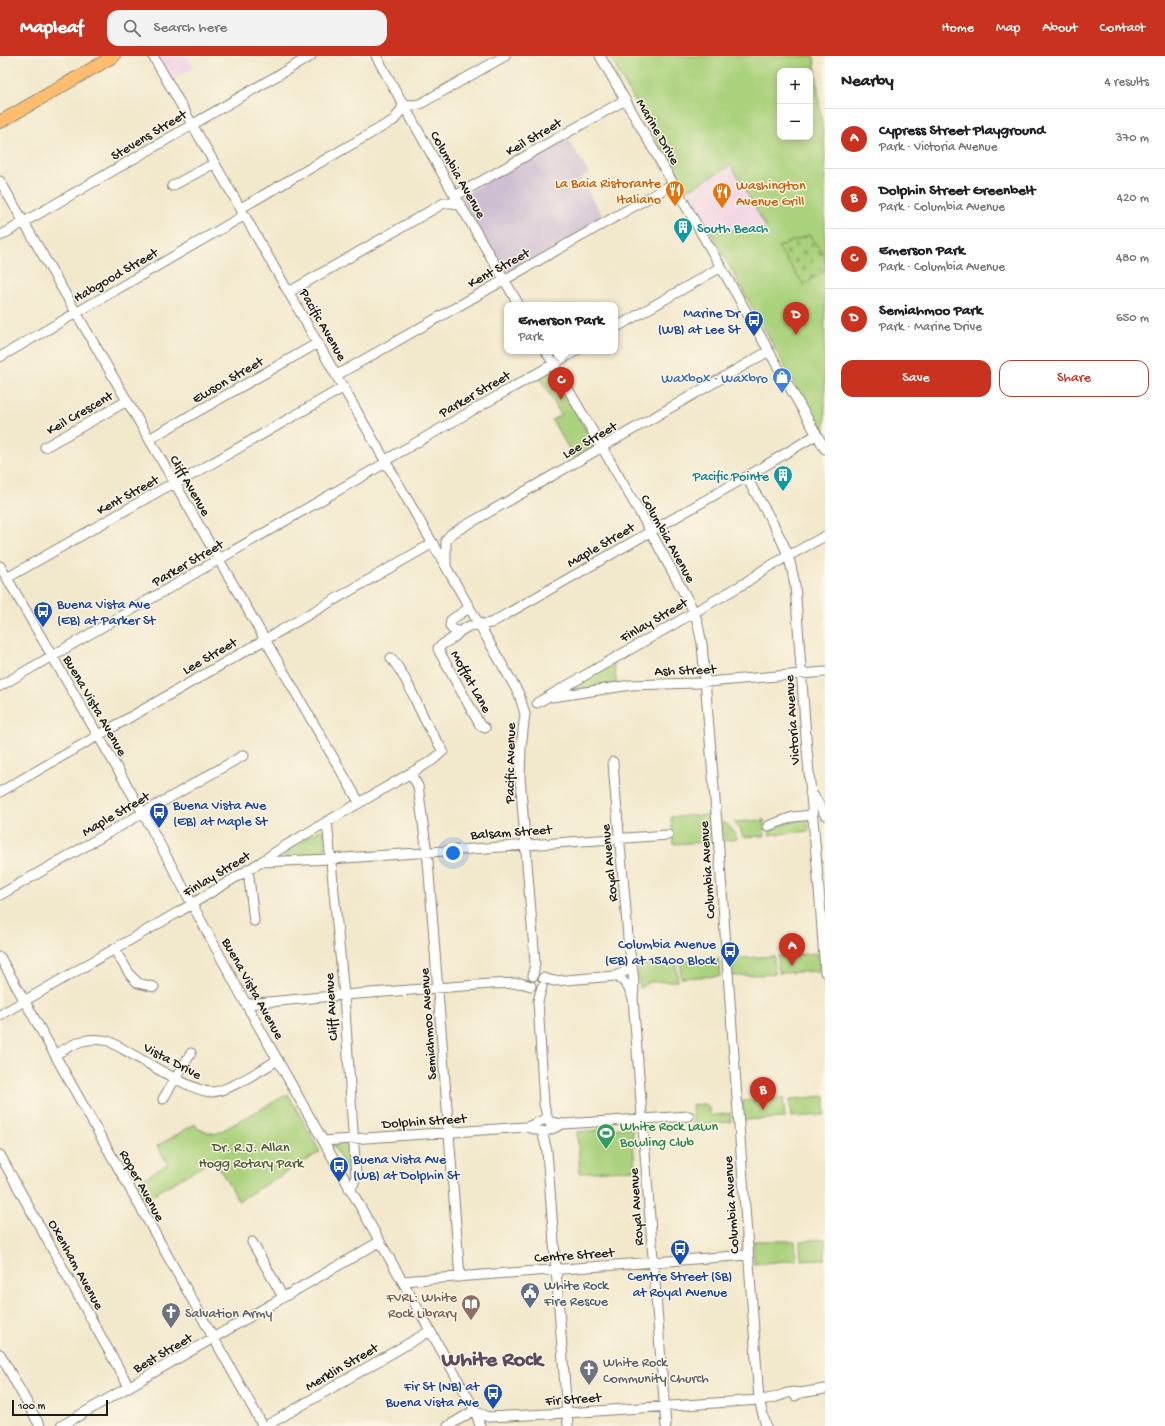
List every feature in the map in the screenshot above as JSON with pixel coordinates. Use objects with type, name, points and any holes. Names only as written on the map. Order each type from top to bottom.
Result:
[{"type":"main road","points":[[0,122],[114,56]]},
{"type":"street","name":"Pacific Avenue","points":[[153,56],[446,565],[469,608],[520,694],[524,714],[520,777],[537,982],[547,1151],[568,1426]]},
{"type":"street","name":"Stevens Street","points":[[0,236],[311,56]]},
{"type":"street","name":"Columbia Avenue","points":[[376,56],[460,206],[517,302]]},
{"type":"street","points":[[394,120],[403,104],[412,106],[420,104],[505,56]]},
{"type":"street","name":"Marine Drive","points":[[600,56],[825,449]]},
{"type":"street","name":"Keil Street","points":[[455,196],[625,100]]},
{"type":"street","points":[[394,120],[402,119],[412,121],[414,113],[420,104]]},
{"type":"street","name":"Habgood Street","points":[[0,357],[76,313],[394,120]]},
{"type":"street","points":[[172,186],[215,163]]},
{"type":"street","name":"Cliff Avenue","points":[[0,181],[359,802]]},
{"type":"street","name":"Kent Street","points":[[337,375],[673,184]]},
{"type":"street","points":[[444,203],[449,194],[450,188]]},
{"type":"street","points":[[289,292],[444,203],[454,203],[460,206]]},
{"type":"street","points":[[618,326],[721,267]]},
{"type":"street","name":"Ewson Street","points":[[149,440],[318,343]]},
{"type":"street","name":"Lee Street","points":[[446,565],[446,540],[451,534],[769,351]]},
{"type":"street","name":"Columbia Avenue","points":[[548,354],[602,447],[694,612],[702,644],[759,1400],[766,1426]]},
{"type":"street","name":"Parker Street","points":[[0,686],[571,354]]},
{"type":"street","name":"Kent Street","points":[[7,578],[183,480],[344,387]]},
{"type":"street","name":"Keil Crescent","points":[[45,447],[127,401]]},
{"type":"street","name":"Maple Street","points":[[479,624],[491,623],[746,477],[816,435]]},
{"type":"street","name":"Victoria Avenue","points":[[746,477],[771,520],[788,556],[796,595],[825,972]]},
{"type":"street","name":"Finlay Street","points":[[537,703],[749,580],[766,568],[825,536]]},
{"type":"street","name":"Lee Street","points":[[0,792],[433,543]]},
{"type":"street","name":"Buena Vista Avenue","points":[[0,568],[143,813],[246,1004],[475,1410],[480,1426]]},
{"type":"street","points":[[469,608],[453,617],[450,624],[451,628],[459,632],[469,626],[479,624]]},
{"type":"street","name":"Moffat Lane","points":[[459,632],[454,638],[438,648],[480,725],[485,728]]},
{"type":"street","name":"Finlay Street","points":[[0,1014],[192,904],[280,849],[433,760],[443,752],[426,722],[413,692],[399,668],[391,658]]},
{"type":"street","name":"Ash Street","points":[[546,698],[631,684],[705,682],[825,672]]},
{"type":"street","name":"Maple Street","points":[[0,895],[244,755]]},
{"type":"street","name":"Royal Avenue","points":[[613,762],[618,838],[623,866],[631,962],[635,978],[633,998],[666,1426]]},
{"type":"street","name":"Semiahmoo Avenue","points":[[410,773],[418,786],[427,852],[439,988],[460,1277]]},
{"type":"street","points":[[810,792],[825,815]]},
{"type":"street","points":[[768,826],[793,817],[812,815]]},
{"type":"street","name":"Cliff Avenue","points":[[327,821],[344,995],[356,1176],[354,1183],[349,1188]]},
{"type":"street","name":"Balsam Street","points":[[261,862],[668,835]]},
{"type":"street","points":[[248,869],[254,921]]},
{"type":"street","points":[[114,949],[130,976],[138,983],[154,987]]},
{"type":"street","name":"Roper Avenue","points":[[0,957],[263,1426]]},
{"type":"street","points":[[246,1004],[344,995],[615,976],[630,968],[631,962]]},
{"type":"street","points":[[615,976],[626,983],[633,998]]},
{"type":"street","name":"Vista Drive","points":[[55,1055],[87,1039],[109,1041],[176,1078],[200,1090],[211,1092],[226,1089],[278,1060]]},
{"type":"street","points":[[163,1099],[191,1053]]},
{"type":"street","points":[[546,1125],[689,1116]]},
{"type":"street","name":"Dolphin Street","points":[[323,1141],[546,1125]]},
{"type":"street","name":"Oxenham Avenue","points":[[0,1154],[129,1387]]},
{"type":"street","points":[[252,1242],[283,1298]]},
{"type":"street","name":"Best Street","points":[[61,1426],[380,1242]]},
{"type":"street","name":"Centre Street","points":[[402,1281],[748,1255]]},
{"type":"street","name":"Merklin Street","points":[[266,1426],[430,1331]]},
{"type":"street","points":[[0,1354],[40,1426]]},
{"type":"street","name":"Fir Street","points":[[475,1410],[488,1417],[568,1413],[759,1400],[777,1397],[786,1393],[825,1390]]},
{"type":"street","points":[[448,1426],[475,1410]]},
{"type":"shaded area","points":[[157,56],[187,56],[194,67],[171,80]]},
{"type":"shaded area","points":[[568,138],[589,174],[580,179],[605,220],[513,271],[505,272],[503,271],[463,202],[463,196],[494,177],[507,172]]},
{"type":"shaded area","points":[[731,165],[766,227],[760,232],[709,229],[686,191]]},
{"type":"green space","points":[[609,56],[814,56],[825,151],[825,439],[709,229],[760,232],[766,227],[731,165],[686,191]]},
{"type":"green space","points":[[809,235],[825,256],[825,270],[804,285],[778,247]]},
{"type":"green space","points":[[551,370],[559,379],[560,385],[587,431],[593,438],[594,447],[575,459],[552,420],[561,415],[539,376]]},
{"type":"green space","points":[[613,661],[617,684],[568,690]]},
{"type":"green space","points":[[710,815],[709,842],[673,844],[671,817]]},
{"type":"green space","points":[[801,819],[807,820],[809,831],[769,835],[771,830],[775,827]]},
{"type":"green space","points":[[764,820],[765,836],[743,837],[740,829],[734,822]]},
{"type":"green space","points":[[722,822],[732,829],[737,839],[724,841]]},
{"type":"green space","points":[[320,830],[324,831],[326,855],[284,857],[282,852]]},
{"type":"green space","points":[[818,953],[819,971],[779,973],[778,956]]},
{"type":"green space","points":[[774,956],[775,974],[731,976],[730,959]]},
{"type":"green space","points":[[718,958],[720,976],[681,978],[681,961]]},
{"type":"green space","points":[[676,962],[678,981],[649,982],[640,988],[637,965]]},
{"type":"green space","name":"Dr. R.J. Allan Hogg Rotary Park","points":[[288,1094],[320,1152],[238,1201],[214,1159],[144,1200],[134,1184],[168,1164],[157,1146],[195,1124],[198,1129],[216,1134]]},
{"type":"green space","points":[[825,1096],[825,1115],[791,1117],[790,1099]]},
{"type":"green space","points":[[783,1098],[785,1118],[743,1120],[742,1101]]},
{"type":"green space","points":[[704,1104],[709,1108],[710,1116],[730,1113],[731,1122],[693,1125],[692,1105]]},
{"type":"green space","name":"White Rock Lawn Bowling Club","points":[[632,1127],[635,1169],[580,1173],[577,1132]]},
{"type":"green space","points":[[350,1143],[353,1178],[333,1145]]},
{"type":"green space","points":[[825,1239],[825,1259],[801,1260],[800,1241]]},
{"type":"green space","points":[[753,1241],[795,1241],[796,1260],[754,1264]]},
{"type":"place","name":"La Baia Ristorante Italiano","points":[[675,207]]},
{"type":"place","name":"Washington Avenue Grill","points":[[722,209]]},
{"type":"place","name":"South Beach","points":[[683,244]]},
{"type":"place","name":"Semiahmoo Park","points":[[796,335]]},
{"type":"place","name":"Marine Dr (WB) at Lee St","points":[[754,337]]},
{"type":"place","name":"Waxbox · Waxbro","points":[[782,394]]},
{"type":"place","name":"Emerson Park","points":[[561,400]]},
{"type":"place","name":"Pacific Pointe","points":[[783,492]]},
{"type":"place","name":"Buena Vista Ave (EB) at Parker St","points":[[43,628]]},
{"type":"place","name":"Buena Vista Ave (EB) at Maple St","points":[[159,829]]},
{"type":"place","name":"Cypress Street Playground","points":[[792,966]]},
{"type":"place","name":"Columbia Avenue (EB) at 15400 Block","points":[[730,968]]},
{"type":"place","name":"Dolphin Street Greenbelt","points":[[763,1110]]},
{"type":"place","name":"White Rock Lawn Bowling Club","points":[[606,1150]]},
{"type":"place","name":"Buena Vista Ave (WB) at Dolphin St","points":[[339,1183]]},
{"type":"place","name":"Centre Street (SB) at Royal Avenue","points":[[680,1266]]},
{"type":"place","name":"White Rock Fire Rescue","points":[[530,1309]]},
{"type":"place","name":"FVRL: White Rock Library","points":[[471,1321]]},
{"type":"place","name":"Salvation Army","points":[[171,1329]]},
{"type":"place","name":"White Rock Community Church","points":[[589,1386]]},
{"type":"place","name":"Fir St (NB) at Buena Vista Ave","points":[[493,1410]]},
{"type":"district","name":"White Rock","points":[[492,1357]]}]
